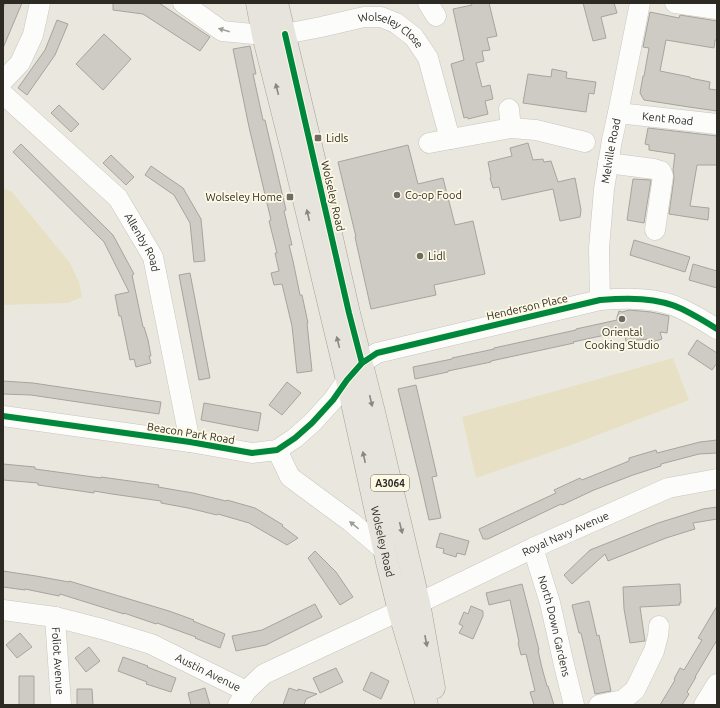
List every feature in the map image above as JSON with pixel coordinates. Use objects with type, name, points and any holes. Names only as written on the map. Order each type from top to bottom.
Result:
[{"type":"main road","name":"Wolseley Road","points":[[257,3],[263,35],[347,380],[384,550],[399,611],[427,705]]},
{"type":"main road","name":"Wolseley Road","points":[[277,3],[419,603],[438,705]]},
{"type":"street","points":[[3,82],[20,63],[33,35],[40,3]]},
{"type":"street","name":"Wolseley Close","points":[[183,3],[222,30],[263,35],[285,34],[364,17],[381,17],[396,23],[414,36],[428,58],[450,139]]},
{"type":"street","name":"Melville Road","points":[[600,300],[599,248],[604,189],[612,140],[640,3]]},
{"type":"street","points":[[675,3],[717,10]]},
{"type":"street","name":"Allenby Road","points":[[3,94],[118,198],[153,257],[190,442]]},
{"type":"street","name":"Kent Road","points":[[618,113],[717,124]]},
{"type":"street","points":[[429,142],[450,139],[510,118],[536,130],[585,142]]},
{"type":"street","points":[[608,163],[661,171],[663,176],[655,230]]},
{"type":"street","name":"Henderson Place","points":[[347,380],[362,363],[377,353],[600,300],[623,298],[660,301],[682,309],[717,329]]},
{"type":"street","name":"Beacon Park Road","points":[[3,416],[190,442],[252,453],[277,450],[295,438],[312,424],[333,400],[347,380]]},
{"type":"street","points":[[277,450],[290,477],[351,522],[384,550]]},
{"type":"street","name":"Royal Navy Avenue","points":[[419,603],[533,548],[668,488],[717,480]]},
{"type":"street","name":"North Down Gardens","points":[[533,548],[550,603],[574,705]]},
{"type":"street","name":"Austin Avenue","points":[[3,610],[54,617],[102,629],[150,644],[246,700],[264,674],[399,611]]},
{"type":"street","name":"Foliot Avenue","points":[[54,617],[60,705]]},
{"type":"street","points":[[599,705],[623,700],[635,690],[654,651],[658,636],[658,626]]},
{"type":"street","points":[[704,705],[717,684]]},
{"type":"shaded area","points":[[3,188],[12,192],[70,263],[79,282],[82,297],[68,303],[3,305]]},
{"type":"shaded area","points":[[673,358],[689,400],[574,444],[476,478],[462,417]]},
{"type":"building","points":[[5,3],[22,3],[3,48],[3,8]]},
{"type":"building","points":[[113,3],[159,3],[210,37],[200,51],[143,14],[113,10]]},
{"type":"building","points":[[471,3],[489,3],[497,36],[487,38],[490,50],[482,51],[484,61],[476,63],[482,87],[490,85],[493,99],[485,101],[488,114],[468,119],[467,117],[464,118],[451,64],[464,60],[453,9],[472,5]]},
{"type":"building","points":[[583,3],[614,3],[617,13],[601,17],[606,38],[593,41]]},
{"type":"building","points":[[650,12],[679,18],[680,15],[717,21],[717,40],[715,40],[714,48],[666,40],[660,71],[710,82],[709,89],[717,90],[717,111],[644,100],[640,93],[649,48],[643,47]]},
{"type":"building","points":[[57,20],[68,24],[55,55],[27,95],[18,88],[45,50]]},
{"type":"building","points":[[104,34],[131,59],[103,90],[76,64]]},
{"type":"building","points":[[250,46],[256,74],[253,74],[286,210],[284,211],[292,245],[289,245],[308,323],[312,371],[297,373],[292,326],[282,284],[274,285],[271,273],[279,271],[275,253],[277,253],[233,49]]},
{"type":"building","points":[[552,69],[567,72],[566,78],[596,82],[594,94],[589,93],[586,112],[523,103],[528,74],[551,77]]},
{"type":"building","points":[[59,105],[79,124],[71,132],[51,113]]},
{"type":"building","points":[[648,128],[717,136],[717,165],[697,165],[690,206],[709,208],[708,220],[669,214],[674,178],[673,170],[675,154],[649,150],[649,145],[645,144]]},
{"type":"building","points":[[528,143],[533,160],[543,159],[544,162],[551,161],[558,182],[575,178],[581,210],[580,217],[560,221],[553,189],[502,200],[499,187],[493,188],[488,162],[512,156],[510,148]]},
{"type":"building","points":[[21,144],[113,235],[134,274],[132,275],[143,327],[148,340],[151,363],[136,367],[134,359],[130,360],[115,295],[129,292],[104,242],[13,152]]},
{"type":"building","points":[[408,145],[418,184],[443,178],[455,225],[473,221],[485,274],[434,285],[436,295],[371,309],[338,162]]},
{"type":"building","points":[[111,155],[134,177],[126,185],[103,163]]},
{"type":"building","points":[[151,166],[183,188],[201,219],[205,261],[194,262],[190,223],[174,195],[145,175]]},
{"type":"building","points":[[633,179],[651,180],[644,223],[627,220]]},
{"type":"building","points":[[634,240],[690,257],[685,272],[630,255]]},
{"type":"building","points":[[693,264],[717,271],[717,288],[689,280]]},
{"type":"building","points":[[190,273],[210,378],[199,380],[179,275]]},
{"type":"building","points":[[629,310],[651,312],[669,316],[667,333],[660,332],[662,339],[649,343],[649,339],[626,341],[624,332],[619,332],[415,379],[413,367],[617,320],[619,311],[622,312]]},
{"type":"building","points":[[697,340],[717,353],[717,363],[712,370],[688,354]]},
{"type":"building","points":[[3,381],[33,383],[161,402],[159,414],[31,395],[3,394]]},
{"type":"building","points":[[287,382],[301,393],[282,415],[269,405]]},
{"type":"building","points":[[416,385],[437,476],[432,477],[441,518],[429,520],[398,389]]},
{"type":"building","points":[[204,403],[261,413],[258,431],[201,420]]},
{"type":"building","points":[[717,440],[717,453],[699,454],[661,464],[661,466],[633,475],[594,490],[562,505],[561,504],[488,539],[483,539],[479,529],[556,493],[554,490],[580,478],[582,480],[629,461],[629,458],[656,450],[657,453],[700,442]]},
{"type":"building","points":[[3,464],[35,467],[35,469],[159,485],[158,487],[227,500],[255,508],[283,525],[282,526],[298,538],[287,545],[249,523],[218,514],[161,503],[161,501],[94,491],[94,493],[38,485],[38,483],[3,480]]},
{"type":"building","points":[[717,507],[717,519],[693,523],[695,529],[666,538],[608,561],[605,554],[572,584],[564,575],[590,550],[658,523],[703,509]]},
{"type":"building","points":[[440,533],[469,541],[465,555],[457,553],[456,557],[443,553],[444,549],[436,547]]},
{"type":"building","points":[[315,551],[336,572],[353,597],[340,605],[308,558]]},
{"type":"building","points":[[3,571],[69,581],[169,611],[225,634],[220,648],[195,638],[196,637],[157,623],[156,624],[60,594],[59,596],[25,589],[3,587]]},
{"type":"building","points":[[522,584],[539,650],[542,668],[554,705],[534,705],[530,692],[535,691],[526,654],[521,655],[510,600],[489,605],[486,593]]},
{"type":"building","points":[[680,584],[680,605],[640,607],[645,641],[630,643],[624,609],[623,587]]},
{"type":"building","points":[[589,601],[597,636],[599,635],[611,691],[595,694],[581,633],[579,633],[572,605]]},
{"type":"building","points":[[315,604],[322,617],[266,645],[236,651],[232,636],[262,630]]},
{"type":"building","points":[[471,606],[483,611],[483,616],[473,639],[459,633],[463,626],[459,624],[464,612],[468,614]]},
{"type":"building","points":[[717,606],[717,640],[687,692],[689,694],[682,705],[660,705],[675,680],[674,679],[680,668],[684,670],[702,640],[698,638]]},
{"type":"building","points":[[20,633],[32,647],[17,658],[6,645]]},
{"type":"building","points":[[89,647],[100,661],[86,672],[75,658]]},
{"type":"building","points":[[123,657],[176,678],[171,692],[146,684],[147,682],[118,671]]},
{"type":"building","points":[[336,668],[343,682],[320,693],[313,678]]},
{"type":"building","points":[[371,672],[389,681],[381,699],[363,690]]},
{"type":"building","points":[[19,676],[34,676],[34,705],[19,705]]},
{"type":"building","points":[[205,688],[210,705],[191,705],[188,693]]},
{"type":"building","points":[[289,688],[317,694],[306,699],[304,705],[283,705]]},
{"type":"building","points":[[77,689],[92,689],[93,705],[77,705]]},
{"type":"cycle path","points":[[285,34],[349,313],[362,363]]},
{"type":"cycle path","points":[[3,416],[190,442],[252,453],[277,450],[295,438],[312,423],[333,400],[347,380],[362,363],[377,353],[600,300],[642,299],[662,302],[682,309],[717,329]]},
{"type":"place","name":"Lidls","points":[[318,138]]},
{"type":"place","name":"Co-op Food","points":[[397,195]]},
{"type":"place","name":"Wolseley Home","points":[[290,197]]},
{"type":"place","name":"Lidl","points":[[420,256]]},
{"type":"place","name":"Oriental Cooking Studio","points":[[622,319]]}]
